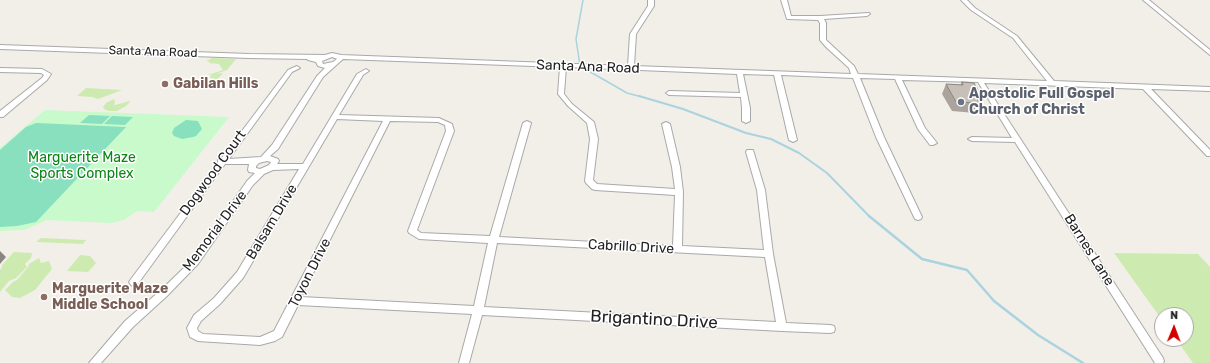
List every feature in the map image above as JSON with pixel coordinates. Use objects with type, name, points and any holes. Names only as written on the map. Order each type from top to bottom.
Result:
[{"type":"street","points":[[631,68],[633,34],[651,6],[652,0]]},
{"type":"street","points":[[784,0],[789,18],[820,18],[867,14]]},
{"type":"street","points":[[964,0],[973,9],[1015,37],[1052,83]]},
{"type":"street","points":[[1146,0],[1210,54]]},
{"type":"street","points":[[820,18],[823,24],[823,40],[852,67],[880,137],[918,217]]},
{"type":"street","name":"Santa Ana Road","points":[[0,47],[306,57],[325,57],[332,55],[337,62]]},
{"type":"street","name":"Santa Ana Road","points":[[306,57],[320,63],[400,60],[1210,90]]},
{"type":"street","points":[[320,76],[320,63],[325,57]]},
{"type":"street","points":[[263,165],[320,76],[337,62]]},
{"type":"street","points":[[563,66],[561,94],[570,105],[590,122],[594,139],[589,181],[595,187],[679,192]]},
{"type":"street","name":"Dogwood Court","points":[[134,282],[225,162],[290,71],[297,68]]},
{"type":"street","points":[[0,70],[42,71],[48,74],[45,79],[2,112]]},
{"type":"street","name":"Balsam Drive","points":[[197,318],[217,300],[240,275],[360,74],[366,71]]},
{"type":"street","points":[[740,73],[746,108],[746,121]]},
{"type":"street","points":[[777,74],[793,140]]},
{"type":"street","points":[[898,78],[922,129],[933,143]]},
{"type":"street","name":"Barnes Lane","points":[[980,81],[1159,361]]},
{"type":"street","points":[[1145,87],[1210,154]]},
{"type":"street","points":[[669,93],[743,95]]},
{"type":"street","points":[[334,117],[388,118]]},
{"type":"street","name":"Cabrillo Drive","points":[[388,118],[439,120],[448,124],[450,131],[412,231],[419,236],[769,254]]},
{"type":"street","name":"Toyon Drive","points":[[197,318],[192,328],[194,334],[202,338],[260,341],[278,334],[388,118]]},
{"type":"street","points":[[464,363],[494,241],[527,123]]},
{"type":"street","points":[[666,124],[676,167],[679,192],[677,250]]},
{"type":"street","points":[[972,139],[1018,140]]},
{"type":"street","points":[[750,152],[761,190],[769,254],[782,326]]},
{"type":"street","points":[[225,162],[232,165],[305,166]]},
{"type":"street","name":"Memorial Drive","points":[[94,363],[129,324],[164,294],[195,262],[211,242],[263,165]]},
{"type":"street","name":"Brigantino Drive","points":[[296,301],[830,329]]},
{"type":"green space","points":[[212,58],[236,59],[227,70],[216,74],[223,73],[216,81],[213,81],[210,77],[212,75],[208,75],[223,70],[219,64],[209,63],[210,62],[206,61]]},
{"type":"green space","points":[[86,88],[122,90],[98,99],[77,96]]},
{"type":"green space","points":[[114,99],[114,105],[130,102],[117,111],[109,111],[104,109],[103,107],[106,103]]},
{"type":"green space","name":"Marguerite Maze Sports Complex","points":[[45,110],[229,117],[154,212],[137,211],[124,220],[111,223],[47,220],[24,230],[0,231],[0,148]]},
{"type":"green space","points":[[89,115],[110,116],[102,124],[80,123]]},
{"type":"green space","points":[[112,116],[133,117],[125,125],[104,124]]},
{"type":"green space","points":[[186,120],[198,121],[202,129],[196,136],[193,137],[182,139],[174,136],[172,133],[174,128]]},
{"type":"green space","points":[[36,123],[126,127],[36,222],[17,226],[0,227],[0,150],[26,127]]},
{"type":"green space","points":[[41,238],[86,240],[83,244],[36,242]]},
{"type":"green space","points":[[14,252],[32,253],[31,258],[25,264],[27,267],[16,278],[9,281],[0,292],[0,270],[2,265]]},
{"type":"green space","points":[[1114,253],[1198,254],[1210,267],[1210,363],[1193,363],[1182,347],[1194,347],[1194,307],[1154,307],[1154,309]]},
{"type":"green space","points":[[80,255],[90,256],[96,263],[88,272],[67,271]]},
{"type":"green space","points":[[39,258],[41,263],[49,261],[52,269],[35,290],[20,298],[12,297],[5,290],[17,280],[29,264]]},
{"type":"building","points":[[962,82],[974,83],[984,99],[977,99],[980,103],[956,102],[946,84],[963,85]]},
{"type":"waterway","points":[[583,0],[576,39],[580,66],[627,93],[642,97]]},
{"type":"waterway","points":[[639,96],[683,109],[746,133],[771,139],[799,153],[827,173],[869,216]]},
{"type":"waterway","points":[[869,216],[922,259],[967,270],[994,301],[1038,335],[1083,363]]},
{"type":"place","name":"Gabilan Hills","points":[[165,84]]},
{"type":"place","name":"Apostolic Full Gospel Church of Christ","points":[[961,102]]},
{"type":"place","name":"Marguerite Maze Middle School","points":[[44,297]]}]
